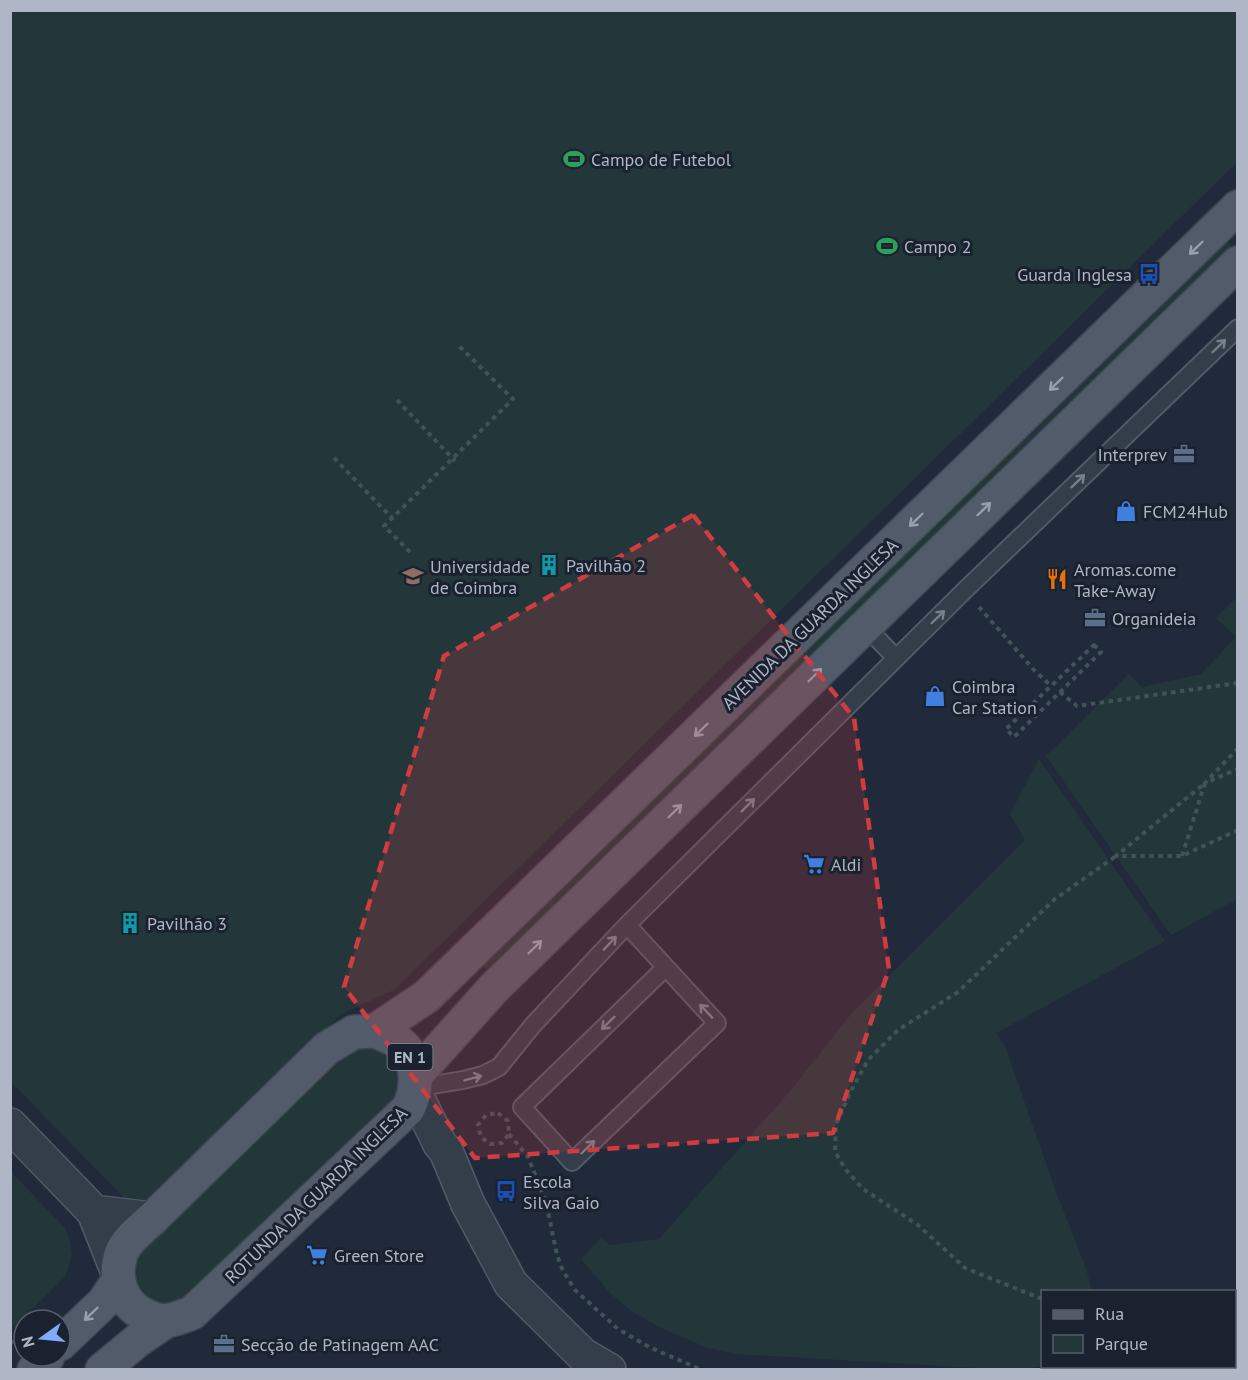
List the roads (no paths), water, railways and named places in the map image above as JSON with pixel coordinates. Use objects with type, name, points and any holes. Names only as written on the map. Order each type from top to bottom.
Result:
[{"type":"main road","name":"AVENIDA DA GUARDA INGLESA","points":[[375,1031],[427,996],[1238,207]]},
{"type":"main road","points":[[415,1085],[494,988],[1238,263]]},
{"type":"main road","name":"EN 1","points":[[72,1333],[104,1302],[118,1276],[122,1251],[135,1233],[327,1048],[354,1032],[375,1031],[398,1041],[409,1054],[415,1085]]},
{"type":"main road","name":"ROTUNDA DA GUARDA INGLESA","points":[[166,1321],[192,1313],[388,1128],[408,1109],[415,1085]]},
{"type":"main road","points":[[118,1276],[123,1294],[131,1306],[151,1318],[166,1321]]},
{"type":"main road","name":"EN 1","points":[[102,1370],[138,1340],[166,1321]]},
{"type":"street","points":[[415,1085],[468,1204],[511,1284],[583,1355],[609,1370]]},
{"type":"street","points":[[10,1125],[94,1212],[118,1276]]},
{"type":"street","points":[[388,1128],[440,1144]]},
{"type":"street","points":[[94,1212],[152,1219]]},
{"type":"lane","points":[[415,1085],[463,1080],[483,1075],[499,1067],[533,1025],[627,925],[896,658],[1238,328]]},
{"type":"lane","points":[[865,626],[896,658]]},
{"type":"lane","points":[[627,925],[717,1023],[572,1162],[522,1107],[665,968]]},
{"type":"place","name":"Campo de Futebol","points":[[574,159]]},
{"type":"place","name":"Campo 2","points":[[887,246]]},
{"type":"place","name":"Guarda Inglesa","points":[[1149,274]]},
{"type":"place","name":"Interprev","points":[[1184,454]]},
{"type":"place","name":"FCM24Hub","points":[[1126,511]]},
{"type":"place","name":"Pavilhão 2","points":[[549,565]]},
{"type":"place","name":"Universidade de Coimbra","points":[[413,576]]},
{"type":"place","name":"Aromas.come Take-Away","points":[[1057,579]]},
{"type":"place","name":"Organideia","points":[[1095,618]]},
{"type":"place","name":"Coimbra Car Station","points":[[935,696]]},
{"type":"place","name":"Aldi","points":[[814,864]]},
{"type":"place","name":"Pavilhão 3","points":[[130,923]]},
{"type":"place","name":"Escola Silva Gaio","points":[[506,1191]]},
{"type":"place","name":"Green Store","points":[[317,1255]]},
{"type":"place","name":"Secção de Patinagem AAC","points":[[224,1344]]}]
